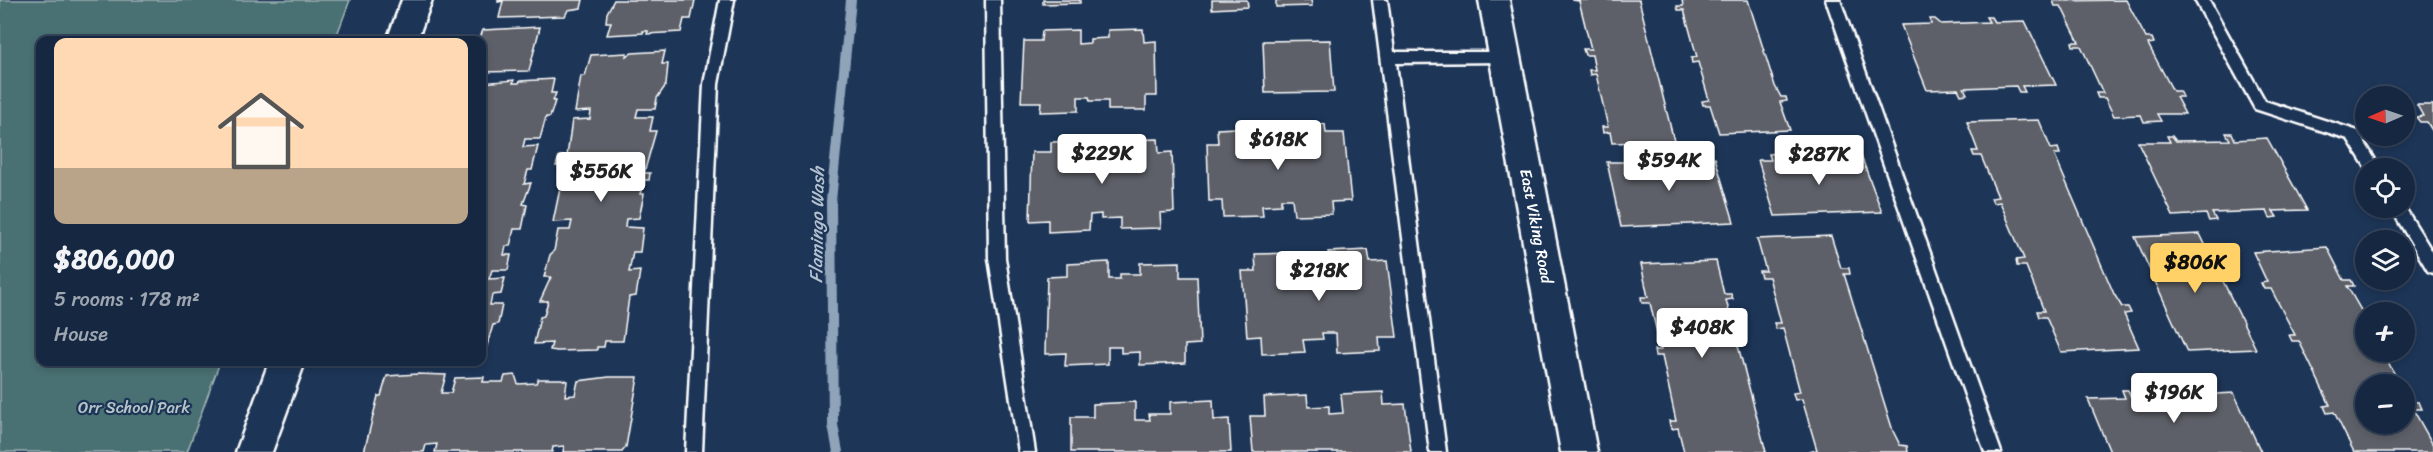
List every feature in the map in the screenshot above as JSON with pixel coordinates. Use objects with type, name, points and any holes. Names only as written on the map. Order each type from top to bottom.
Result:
[{"type":"street","points":[[404,36],[417,0]]},
{"type":"street","name":"East Viking Road","points":[[1494,0],[1579,452]]},
{"type":"street","points":[[254,452],[285,366]]},
{"type":"lane","points":[[694,452],[711,84],[727,0]]},
{"type":"lane","points":[[993,0],[997,258],[1027,452]]},
{"type":"lane","points":[[1380,0],[1438,452]]},
{"type":"lane","points":[[1833,0],[1993,452]]},
{"type":"lane","points":[[2202,0],[2260,105],[2353,135],[2367,158]]},
{"type":"lane","points":[[1388,58],[1505,57]]},
{"type":"lane","points":[[2404,218],[2433,266]]},
{"type":"green space","name":"Orr School Park","points":[[0,0],[350,0],[336,36],[36,36],[36,366],[219,366],[187,452],[0,452]]},
{"type":"building","points":[[498,0],[583,0],[581,8],[568,10],[565,16],[499,18],[503,1],[498,2]]},
{"type":"building","points":[[614,0],[695,0],[691,19],[684,19],[681,32],[647,34],[648,31],[643,31],[643,33],[607,35],[611,22],[606,22],[607,13]]},
{"type":"building","points":[[1043,0],[1080,0],[1080,3],[1043,4]]},
{"type":"building","points":[[1212,0],[1247,0],[1248,7],[1212,9]]},
{"type":"building","points":[[1276,0],[1311,0],[1312,6],[1276,7]]},
{"type":"building","points":[[1572,0],[1639,0],[1674,141],[1612,143],[1610,132],[1603,133],[1602,127],[1608,127],[1596,74],[1590,75],[1589,70],[1595,70],[1592,55],[1585,55],[1583,49],[1591,49],[1579,1]]},
{"type":"building","points":[[1682,0],[1748,0],[1775,86],[1781,97],[1786,97],[1787,101],[1780,102],[1790,130],[1719,133],[1710,105],[1703,105],[1702,101],[1709,100],[1698,62],[1692,63],[1691,58],[1697,57],[1684,10],[1678,10],[1677,6],[1683,6]]},
{"type":"building","points":[[2126,0],[2146,38],[2152,38],[2154,43],[2148,44],[2173,91],[2180,91],[2183,97],[2176,97],[2185,114],[2157,114],[2161,121],[2144,122],[2141,115],[2114,116],[2105,98],[2098,98],[2096,93],[2103,93],[2081,46],[2073,46],[2072,42],[2079,42],[2061,6],[2055,6],[2053,1]]},
{"type":"building","points":[[1986,17],[1991,17],[1994,22],[2025,21],[2056,85],[2022,86],[2025,92],[2019,92],[2016,86],[1964,88],[1967,94],[1961,95],[1958,89],[1927,90],[1901,25],[1931,24],[1930,19],[1935,19],[1941,24],[1989,22]]},
{"type":"building","points":[[540,27],[529,71],[486,72],[486,36],[481,36],[483,30]]},
{"type":"building","points":[[1143,29],[1144,42],[1156,41],[1157,96],[1146,96],[1146,110],[1108,110],[1108,101],[1090,101],[1089,97],[1078,97],[1078,111],[1040,112],[1041,102],[1021,102],[1024,41],[1041,41],[1042,31],[1078,30],[1078,44],[1090,43],[1090,39],[1108,38],[1108,30]]},
{"type":"building","points":[[1330,40],[1334,92],[1265,93],[1263,41]]},
{"type":"building","points":[[665,51],[662,64],[668,64],[666,85],[657,98],[655,109],[638,109],[636,117],[653,117],[650,131],[656,131],[644,173],[650,173],[649,180],[644,180],[640,194],[644,194],[639,218],[626,219],[625,227],[643,228],[640,252],[633,252],[629,272],[640,271],[636,296],[629,297],[623,341],[605,341],[604,347],[597,347],[597,350],[557,351],[550,350],[552,343],[534,344],[540,317],[544,316],[548,301],[540,301],[551,277],[544,277],[550,255],[554,251],[558,230],[570,230],[572,221],[553,222],[562,179],[558,179],[561,166],[556,166],[559,156],[567,156],[572,120],[590,119],[591,111],[575,112],[581,76],[585,76],[591,55],[627,53],[626,56],[632,53]]},
{"type":"building","points":[[554,79],[551,93],[556,93],[553,101],[555,101],[550,117],[546,117],[540,139],[525,139],[523,147],[538,146],[532,170],[528,170],[524,184],[531,183],[523,204],[527,205],[522,229],[514,229],[510,246],[506,246],[504,255],[511,255],[508,270],[492,270],[489,279],[505,278],[501,294],[492,295],[490,305],[502,305],[498,324],[493,325],[486,349],[486,83],[514,80],[513,83],[519,83],[520,81]]},
{"type":"building","points":[[2417,105],[2433,105],[2433,132],[2427,122],[2420,122],[2416,117],[2423,116]]},
{"type":"building","points":[[2039,120],[2051,149],[2058,148],[2060,154],[2054,154],[2114,294],[2122,307],[2128,307],[2131,313],[2124,314],[2139,348],[2061,352],[2046,317],[2039,317],[2037,311],[2044,311],[2026,266],[2017,266],[2016,260],[2024,259],[2000,202],[1993,203],[1991,198],[1998,197],[1981,156],[1974,156],[1972,151],[1978,151],[1967,122]]},
{"type":"building","points":[[1325,124],[1326,133],[1344,133],[1351,201],[1331,202],[1332,214],[1294,215],[1292,199],[1281,199],[1281,205],[1262,206],[1263,216],[1223,217],[1222,201],[1209,201],[1207,143],[1218,143],[1217,129],[1256,127],[1256,136],[1275,136],[1275,140],[1287,141],[1287,126]]},
{"type":"building","points":[[2226,133],[2232,133],[2235,140],[2267,138],[2307,210],[2273,211],[2277,217],[2270,218],[2267,211],[2212,213],[2216,220],[2209,221],[2206,214],[2173,216],[2138,142],[2170,142],[2167,136],[2172,136],[2176,141],[2230,140]]},
{"type":"building","points":[[1158,139],[1159,153],[1172,152],[1174,212],[1160,213],[1161,228],[1120,229],[1120,218],[1101,219],[1101,214],[1090,215],[1089,230],[1048,232],[1048,220],[1030,221],[1032,152],[1051,152],[1051,142],[1089,141],[1089,155],[1101,155],[1101,149],[1120,149],[1121,140]]},
{"type":"building","points":[[1839,151],[1846,151],[1848,157],[1861,156],[1882,212],[1775,216],[1758,160],[1771,160],[1769,154],[1775,153],[1778,160],[1841,157]]},
{"type":"building","points":[[1687,153],[1693,153],[1694,159],[1715,158],[1734,222],[1621,227],[1607,162],[1628,162],[1626,156],[1632,155],[1634,162],[1688,160]]},
{"type":"building","points":[[2200,234],[2256,349],[2187,352],[2135,237]]},
{"type":"building","points":[[1831,236],[1841,268],[1849,268],[1850,274],[1844,274],[1893,431],[1900,445],[1907,446],[1908,452],[1809,452],[1817,450],[1802,399],[1795,400],[1793,393],[1800,392],[1783,328],[1776,329],[1774,323],[1781,323],[1769,277],[1761,277],[1759,271],[1766,271],[1757,239]]},
{"type":"building","points":[[2327,247],[2344,280],[2351,280],[2354,286],[2347,286],[2356,302],[2355,362],[2388,362],[2395,374],[2355,374],[2355,434],[2415,434],[2415,413],[2433,445],[2433,452],[2354,452],[2334,412],[2327,413],[2324,406],[2330,405],[2299,341],[2292,341],[2289,335],[2295,335],[2271,289],[2264,289],[2261,283],[2267,282],[2253,252]]},
{"type":"building","points":[[1368,250],[1370,262],[1387,261],[1397,337],[1379,337],[1380,351],[1337,353],[1336,333],[1322,333],[1323,339],[1303,340],[1305,352],[1262,354],[1261,336],[1247,337],[1242,271],[1256,271],[1255,254],[1296,253],[1297,263],[1315,262],[1317,269],[1330,268],[1328,252]]},
{"type":"building","points":[[1716,261],[1724,294],[1731,294],[1733,299],[1726,300],[1766,452],[1684,452],[1678,428],[1671,429],[1669,421],[1676,421],[1662,356],[1655,356],[1654,350],[1661,350],[1650,303],[1642,303],[1641,297],[1648,297],[1641,264]]},
{"type":"building","points":[[1109,262],[1109,279],[1120,279],[1120,274],[1140,274],[1140,263],[1180,262],[1180,277],[1197,277],[1200,344],[1185,345],[1185,363],[1140,365],[1140,352],[1121,353],[1121,347],[1108,347],[1108,364],[1065,366],[1066,353],[1045,354],[1047,277],[1067,276],[1067,264]]},
{"type":"building","points":[[446,375],[441,393],[451,393],[455,378],[484,377],[483,382],[503,382],[505,376],[515,375],[518,384],[536,383],[538,379],[561,379],[567,381],[565,396],[575,395],[578,381],[609,377],[638,377],[626,447],[622,452],[563,452],[564,446],[553,447],[552,452],[435,452],[437,444],[426,445],[424,452],[364,452],[378,396],[381,396],[387,376]]},
{"type":"building","points":[[2188,387],[2193,387],[2198,395],[2234,393],[2261,452],[2110,452],[2088,399],[2125,398],[2122,390],[2128,390],[2131,397],[2191,395]]},
{"type":"building","points":[[1383,392],[1384,405],[1405,404],[1411,452],[1253,452],[1250,416],[1265,416],[1264,397],[1307,395],[1308,407],[1329,406],[1329,414],[1343,413],[1341,394]]},
{"type":"building","points":[[1213,400],[1214,420],[1229,419],[1231,452],[1071,452],[1071,417],[1093,417],[1093,404],[1135,402],[1135,420],[1150,420],[1149,414],[1170,414],[1170,402]]},
{"type":"building","points":[[2415,402],[2419,402],[2422,409],[2415,409]]},
{"type":"waterway","name":"Flamingo Wash","points":[[838,452],[833,425],[831,201],[851,0]]}]
